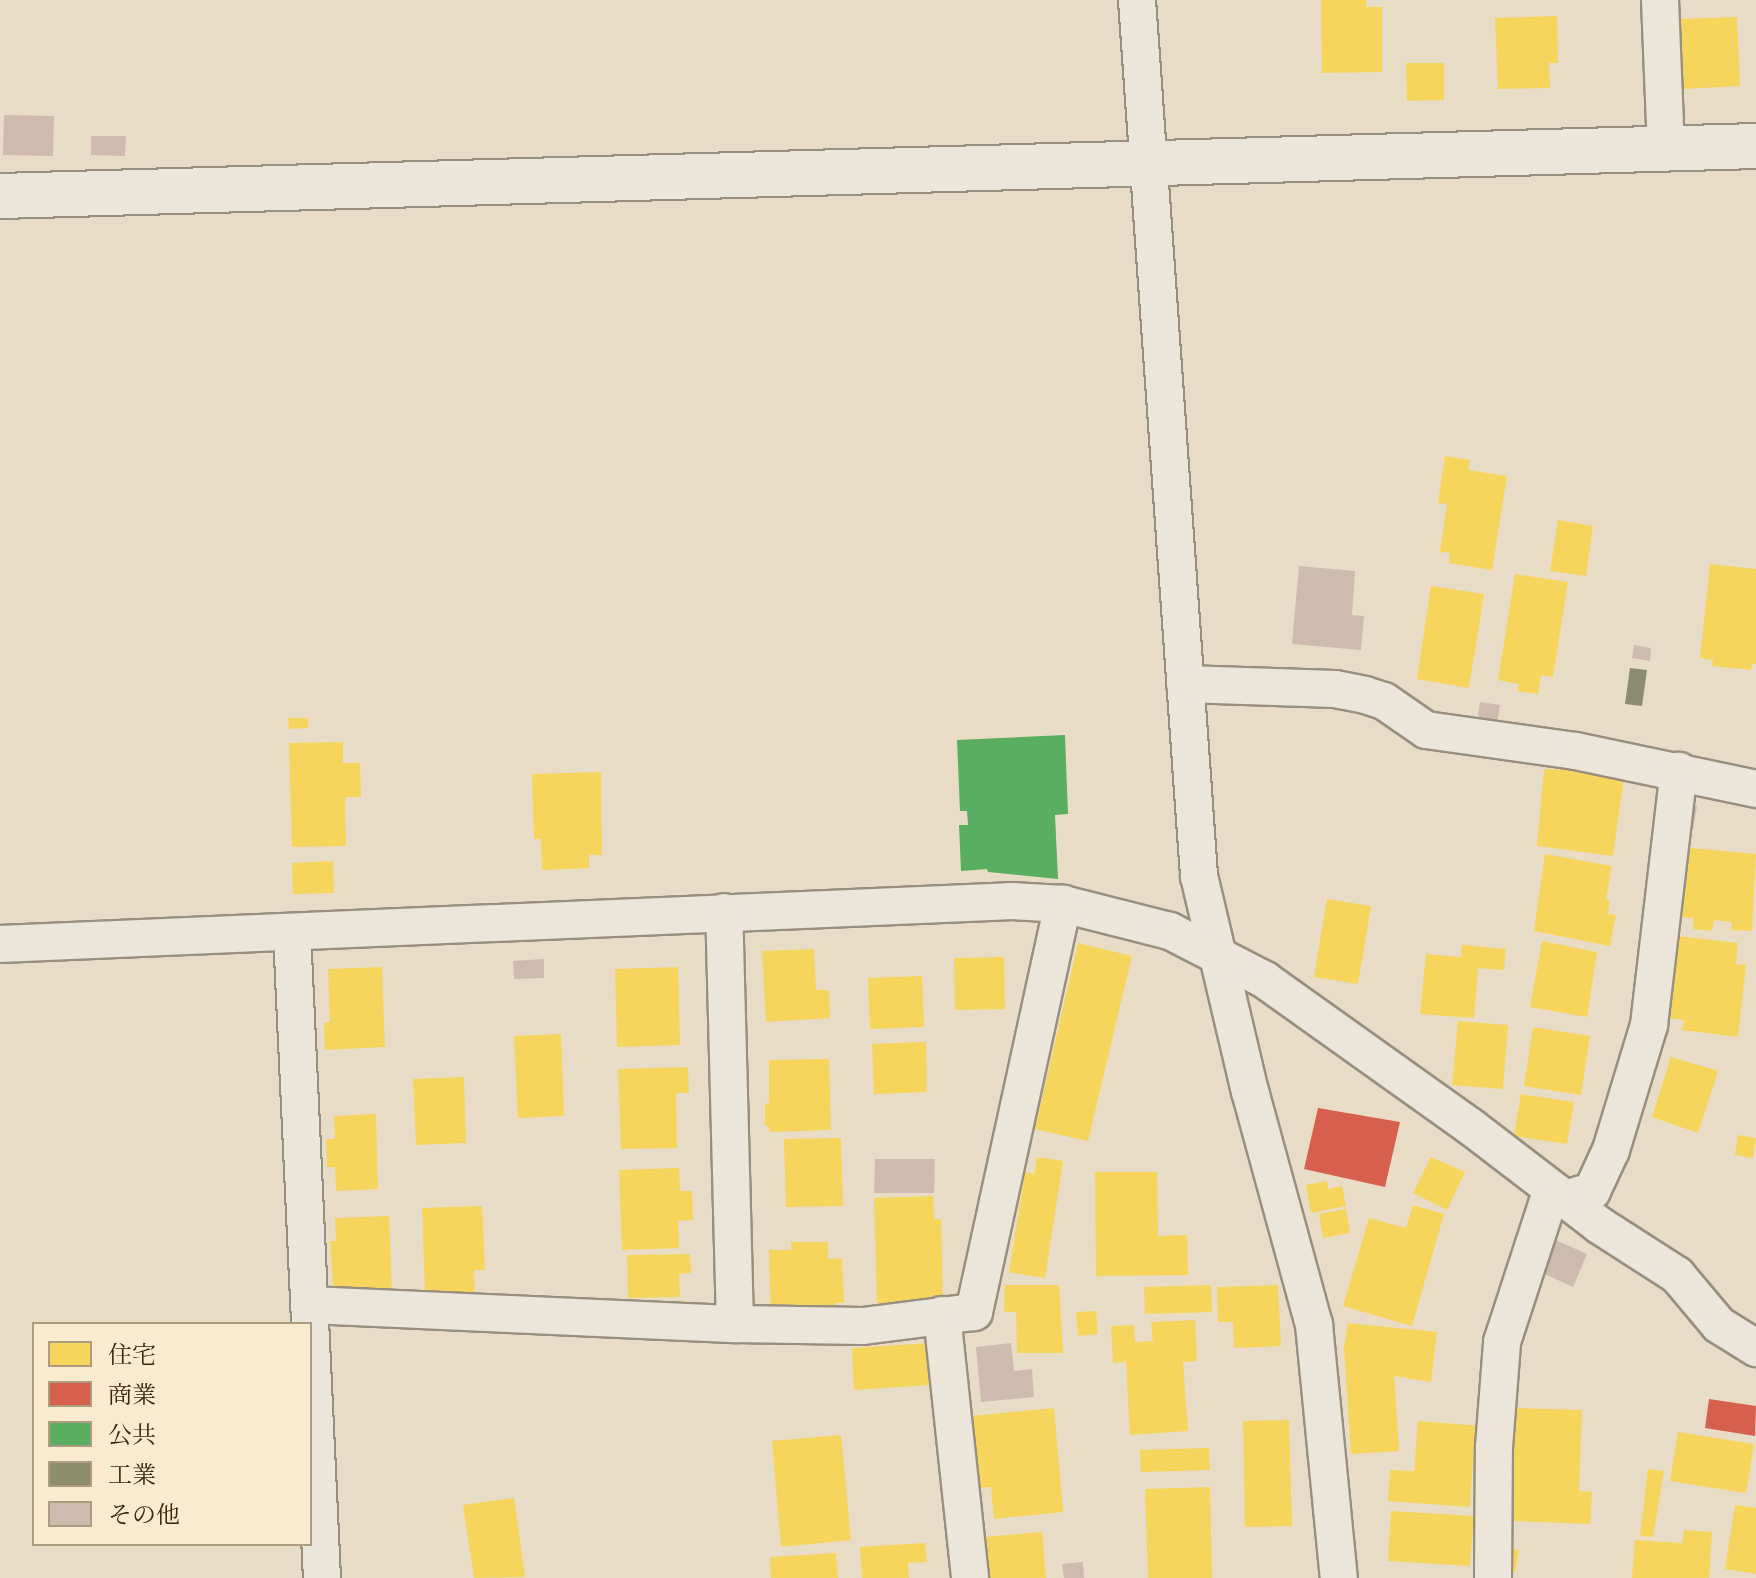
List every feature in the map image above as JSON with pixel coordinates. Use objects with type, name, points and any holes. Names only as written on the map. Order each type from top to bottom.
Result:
[{"type":"street","points":[[1137,0],[1199,876],[1250,1091],[1314,1325],[1339,1578]]},
{"type":"street","points":[[1660,0],[1666,148]]},
{"type":"street","points":[[0,196],[1756,146]]},
{"type":"street","points":[[1185,684],[1350,692],[1384,701],[1426,730],[1576,751],[1756,789]]},
{"type":"street","points":[[1493,1578],[1494,1447],[1502,1342],[1547,1204],[1592,1191],[1611,1150],[1649,1025],[1679,771]]},
{"type":"street","points":[[0,944],[1012,901],[1063,904],[1170,931],[1218,952],[1265,980],[1568,1199],[1599,1225],[1677,1275],[1719,1325],[1756,1348]]},
{"type":"street","points":[[311,1305],[735,1324],[863,1326],[974,1312],[1063,904]]},
{"type":"street","points":[[724,912],[735,1324]]},
{"type":"street","points":[[292,933],[312,1322]]},
{"type":"street","points":[[942,1315],[970,1578]]},
{"type":"street","points":[[312,1330],[322,1578]]},
{"type":"building: 住宅","points":[[1321,0],[1366,0],[1366,7],[1382,7],[1382,72],[1322,73]]},
{"type":"building: 住宅","points":[[1557,16],[1558,63],[1549,63],[1550,88],[1498,89],[1495,18]]},
{"type":"building: 住宅","points":[[1737,17],[1740,86],[1683,89],[1681,19]]},
{"type":"building: 住宅","points":[[1406,63],[1444,63],[1444,100],[1407,101]]},
{"type":"building: 住宅","points":[[1445,456],[1470,460],[1468,470],[1507,476],[1492,570],[1449,563],[1450,553],[1440,552],[1447,504],[1438,503]]},
{"type":"building: 住宅","points":[[1558,520],[1593,526],[1586,576],[1550,571]]},
{"type":"building: 住宅","points":[[1710,564],[1756,569],[1756,664],[1752,664],[1751,670],[1712,666],[1713,660],[1700,658]]},
{"type":"building: 住宅","points":[[1515,574],[1568,582],[1553,677],[1541,675],[1538,694],[1517,691],[1519,684],[1498,680]]},
{"type":"building: 住宅","points":[[1431,586],[1484,594],[1469,688],[1417,679]]},
{"type":"building: 住宅","points":[[288,718],[308,718],[308,728],[289,729]]},
{"type":"building: 住宅","points":[[343,742],[343,763],[360,763],[361,797],[345,797],[346,846],[292,847],[289,743]]},
{"type":"building: 住宅","points":[[1544,769],[1611,771],[1624,776],[1613,856],[1537,846]]},
{"type":"building: 住宅","points":[[601,772],[602,855],[589,855],[589,868],[542,870],[541,839],[534,839],[532,774]]},
{"type":"building: 住宅","points":[[1681,847],[1756,854],[1752,931],[1731,930],[1732,922],[1714,920],[1712,931],[1693,929],[1694,918],[1675,917]]},
{"type":"building: 住宅","points":[[1545,854],[1612,866],[1606,900],[1610,901],[1608,914],[1616,915],[1610,946],[1534,931]]},
{"type":"building: 住宅","points":[[333,861],[334,893],[293,894],[292,863]]},
{"type":"building: 住宅","points":[[1327,899],[1371,906],[1358,984],[1314,977]]},
{"type":"building: 住宅","points":[[1677,936],[1738,943],[1736,964],[1746,965],[1738,1037],[1682,1030],[1684,1020],[1667,1018]]},
{"type":"building: 住宅","points":[[1542,941],[1597,952],[1587,1017],[1530,1007]]},
{"type":"building: 住宅","points":[[1078,943],[1132,956],[1088,1141],[1035,1129]]},
{"type":"building: 住宅","points":[[1462,945],[1506,949],[1504,970],[1478,968],[1474,1018],[1420,1014],[1426,954],[1461,957]]},
{"type":"building: 住宅","points":[[814,949],[816,990],[829,990],[830,1018],[766,1022],[762,951]]},
{"type":"building: 住宅","points":[[1004,957],[1005,1009],[955,1010],[954,958]]},
{"type":"building: 住宅","points":[[382,967],[385,1047],[325,1050],[324,1023],[330,1022],[328,969]]},
{"type":"building: 住宅","points":[[678,967],[680,1045],[617,1047],[615,969]]},
{"type":"building: 住宅","points":[[922,976],[924,1027],[870,1029],[868,978]]},
{"type":"building: 住宅","points":[[1458,1021],[1508,1025],[1503,1089],[1452,1085]]},
{"type":"building: 住宅","points":[[1533,1027],[1590,1036],[1581,1095],[1524,1086]]},
{"type":"building: 住宅","points":[[561,1034],[564,1116],[518,1118],[514,1036]]},
{"type":"building: 住宅","points":[[926,1042],[927,1092],[874,1094],[872,1044]]},
{"type":"building: 住宅","points":[[1671,1057],[1718,1071],[1698,1133],[1652,1117]]},
{"type":"building: 住宅","points":[[829,1059],[831,1130],[769,1132],[769,1126],[765,1126],[765,1104],[769,1103],[769,1060]]},
{"type":"building: 住宅","points":[[688,1067],[689,1093],[676,1093],[677,1148],[621,1149],[618,1069]]},
{"type":"building: 住宅","points":[[464,1077],[466,1143],[416,1145],[413,1079]]},
{"type":"building: 住宅","points":[[1521,1094],[1574,1102],[1567,1144],[1514,1136]]},
{"type":"building: 住宅","points":[[376,1114],[378,1189],[336,1191],[335,1167],[327,1167],[326,1139],[335,1139],[334,1116]]},
{"type":"building: 住宅","points":[[1738,1135],[1756,1138],[1753,1158],[1735,1155]]},
{"type":"building: 住宅","points":[[841,1138],[843,1206],[786,1207],[784,1139]]},
{"type":"building: 住宅","points":[[1037,1157],[1063,1161],[1045,1278],[1009,1272],[1025,1172],[1034,1174]]},
{"type":"building: 住宅","points":[[1431,1157],[1465,1172],[1447,1210],[1413,1193]]},
{"type":"building: 住宅","points":[[679,1168],[680,1191],[692,1191],[693,1220],[678,1221],[679,1248],[622,1250],[619,1170]]},
{"type":"building: 住宅","points":[[1095,1172],[1157,1172],[1158,1236],[1187,1235],[1188,1275],[1096,1276]]},
{"type":"building: 住宅","points":[[1327,1181],[1328,1189],[1342,1186],[1346,1206],[1311,1213],[1306,1185]]},
{"type":"building: 住宅","points":[[933,1196],[934,1219],[941,1219],[943,1302],[877,1303],[874,1198]]},
{"type":"building: 住宅","points":[[1413,1205],[1444,1214],[1412,1326],[1343,1306],[1369,1218],[1406,1228]]},
{"type":"building: 住宅","points":[[482,1206],[485,1270],[474,1270],[475,1293],[425,1295],[422,1208]]},
{"type":"building: 住宅","points":[[1346,1209],[1350,1233],[1323,1238],[1319,1214]]},
{"type":"building: 住宅","points":[[389,1216],[392,1296],[334,1299],[330,1241],[336,1241],[335,1218]]},
{"type":"building: 住宅","points":[[791,1242],[828,1242],[828,1259],[842,1258],[844,1303],[836,1303],[836,1318],[771,1319],[769,1250],[791,1250]]},
{"type":"building: 住宅","points":[[690,1254],[691,1273],[679,1274],[680,1297],[628,1298],[627,1255]]},
{"type":"building: 住宅","points":[[1005,1285],[1059,1285],[1063,1353],[1017,1353],[1016,1312],[1004,1312]]},
{"type":"building: 住宅","points":[[1211,1285],[1212,1312],[1145,1314],[1144,1287]]},
{"type":"building: 住宅","points":[[1278,1285],[1281,1346],[1234,1348],[1233,1322],[1218,1322],[1217,1287]]},
{"type":"building: 住宅","points":[[1096,1311],[1098,1334],[1078,1336],[1076,1312]]},
{"type":"building: 住宅","points":[[1195,1320],[1197,1361],[1183,1362],[1188,1431],[1130,1435],[1126,1362],[1113,1363],[1111,1326],[1134,1325],[1135,1342],[1153,1341],[1151,1322]]},
{"type":"building: 住宅","points":[[1348,1323],[1437,1332],[1431,1382],[1394,1376],[1399,1451],[1351,1454],[1344,1347]]},
{"type":"building: 住宅","points":[[929,1343],[931,1385],[854,1390],[852,1348]]},
{"type":"building: 住宅","points":[[1054,1408],[1063,1512],[994,1519],[991,1487],[977,1488],[971,1416]]},
{"type":"building: 住宅","points":[[1514,1408],[1582,1410],[1579,1491],[1592,1492],[1590,1524],[1510,1521]]},
{"type":"building: 住宅","points":[[1289,1420],[1292,1526],[1245,1527],[1243,1421]]},
{"type":"building: 住宅","points":[[1418,1421],[1482,1426],[1481,1444],[1474,1444],[1470,1507],[1388,1501],[1390,1470],[1414,1471]]},
{"type":"building: 住宅","points":[[1678,1432],[1754,1444],[1746,1493],[1670,1481]]},
{"type":"building: 住宅","points":[[841,1435],[851,1540],[781,1547],[772,1441]]},
{"type":"building: 住宅","points":[[1209,1448],[1210,1470],[1141,1472],[1140,1450]]},
{"type":"building: 住宅","points":[[1648,1469],[1664,1471],[1653,1537],[1640,1536]]},
{"type":"building: 住宅","points":[[1210,1487],[1212,1578],[1148,1578],[1145,1489]]},
{"type":"building: 住宅","points":[[514,1498],[525,1577],[474,1578],[463,1505]]},
{"type":"building: 住宅","points":[[1735,1505],[1756,1508],[1756,1574],[1725,1569]]},
{"type":"building: 住宅","points":[[1391,1511],[1474,1516],[1470,1566],[1388,1561]]},
{"type":"building: 住宅","points":[[1684,1530],[1712,1532],[1709,1578],[1632,1578],[1635,1540],[1682,1543]]},
{"type":"building: 住宅","points":[[1042,1532],[1046,1578],[988,1578],[984,1537]]},
{"type":"building: 住宅","points":[[925,1543],[927,1562],[908,1563],[909,1578],[862,1578],[860,1547]]},
{"type":"building: 住宅","points":[[1505,1547],[1519,1550],[1515,1573],[1502,1571]]},
{"type":"building: 住宅","points":[[836,1553],[838,1578],[771,1578],[770,1557]]},
{"type":"building: 商業","points":[[1318,1108],[1400,1122],[1385,1187],[1304,1169]]},
{"type":"building: 商業","points":[[1709,1399],[1756,1406],[1755,1436],[1705,1428]]},
{"type":"building: 公共","points":[[1065,735],[1068,814],[1055,815],[1058,879],[988,872],[987,869],[961,871],[959,825],[968,825],[967,811],[960,811],[957,740]]},
{"type":"building: 工業","points":[[1630,668],[1647,670],[1642,706],[1625,704]]},
{"type":"building: その他","points":[[4,115],[54,116],[53,156],[3,155]]},
{"type":"building: その他","points":[[91,136],[126,136],[125,156],[91,155]]},
{"type":"building: その他","points":[[1299,566],[1355,571],[1352,615],[1364,616],[1361,650],[1292,644]]},
{"type":"building: その他","points":[[1634,645],[1651,648],[1650,661],[1632,658]]},
{"type":"building: その他","points":[[1480,702],[1500,705],[1497,725],[1477,722]]},
{"type":"building: その他","points":[[1687,804],[1697,806],[1693,830],[1684,829]]},
{"type":"building: その他","points":[[544,959],[544,978],[514,979],[513,961]]},
{"type":"building: その他","points":[[875,1159],[935,1159],[934,1193],[874,1193]]},
{"type":"building: その他","points":[[1551,1238],[1587,1254],[1573,1287],[1536,1270]]},
{"type":"building: その他","points":[[1011,1343],[1014,1371],[1032,1369],[1034,1397],[981,1402],[976,1347]]},
{"type":"building: その他","points":[[1083,1562],[1084,1578],[1064,1578],[1062,1564]]}]
